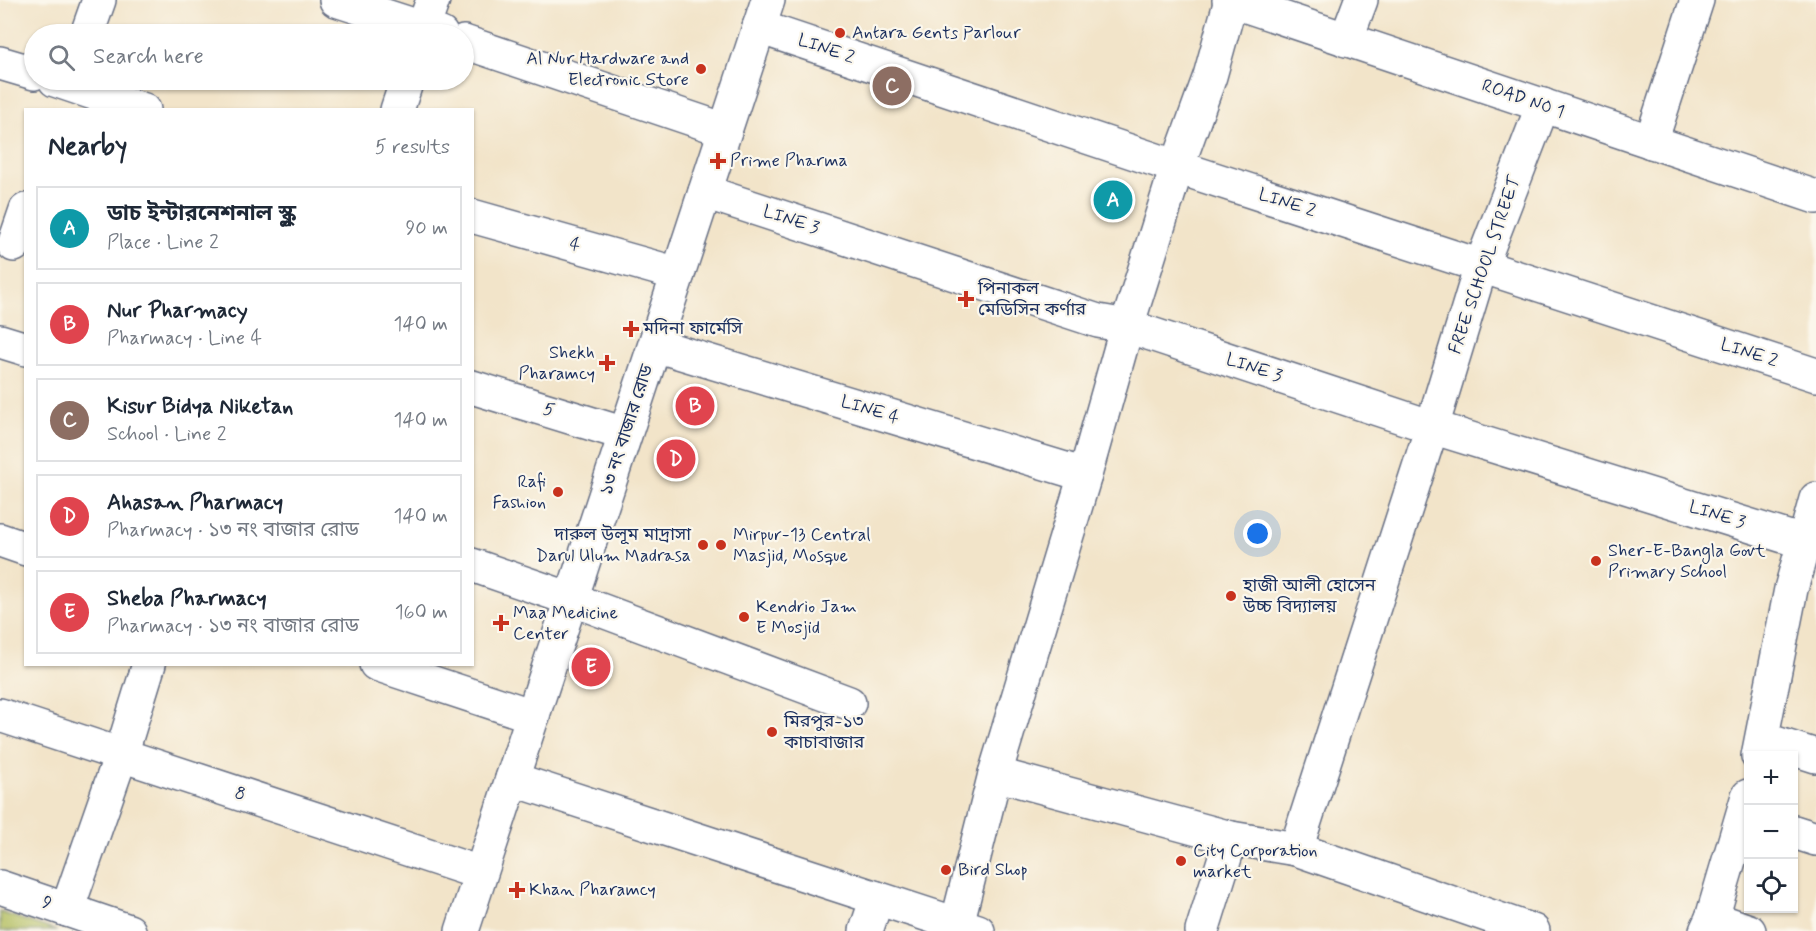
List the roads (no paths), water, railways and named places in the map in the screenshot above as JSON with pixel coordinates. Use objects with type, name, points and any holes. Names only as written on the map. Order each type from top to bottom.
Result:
[{"type":"street","points":[[91,24],[99,0]]},
{"type":"street","points":[[336,0],[430,24]]},
{"type":"street","points":[[512,779],[968,928],[995,774],[1085,475],[1127,326],[1177,168],[1210,76],[1230,0]]},
{"type":"street","name":"ROAD NO 1","points":[[1230,0],[1816,197]]},
{"type":"street","points":[[1346,40],[1361,0]]},
{"type":"street","points":[[1651,142],[1697,0]]},
{"type":"street","name":"LINE 2","points":[[764,14],[1177,168],[1816,375]]},
{"type":"street","name":"১৩ নং বাজার রোড","points":[[465,930],[480,873],[764,14]]},
{"type":"street","points":[[474,45],[725,130]]},
{"type":"street","points":[[0,63],[24,70]]},
{"type":"street","points":[[71,90],[137,108]]},
{"type":"street","points":[[398,108],[403,90]]},
{"type":"street","name":"FREE SCHOOL STREET","points":[[1296,849],[1432,427],[1481,266],[1543,105]]},
{"type":"street","name":"LINE 3","points":[[705,192],[1098,321],[1127,326],[1432,427],[1803,542]]},
{"type":"street","points":[[13,244],[24,215]]},
{"type":"street","name":"4","points":[[474,217],[678,274]]},
{"type":"street","points":[[0,341],[24,348]]},
{"type":"street","name":"LINE 4","points":[[655,345],[1085,475]]},
{"type":"street","name":"5","points":[[474,388],[626,434]]},
{"type":"street","points":[[1816,500],[1803,542],[1804,593],[1760,747],[1816,756]]},
{"type":"street","points":[[0,540],[24,548]]},
{"type":"street","points":[[474,566],[571,599],[849,704]]},
{"type":"street","points":[[67,910],[121,755],[148,666]]},
{"type":"street","points":[[382,666],[533,716]]},
{"type":"street","name":"8","points":[[0,715],[480,873]]},
{"type":"street","points":[[995,774],[1231,838],[1296,849],[1533,931]]},
{"type":"street","points":[[1744,819],[1709,924],[1749,931]]},
{"type":"street","points":[[1798,833],[1816,839]]},
{"type":"street","points":[[1202,931],[1231,838]]},
{"type":"street","name":"9","points":[[0,887],[129,931]]},
{"type":"street","points":[[866,931],[877,898]]},
{"type":"place","name":"Antara Gents Parlour","points":[[840,33]]},
{"type":"place","name":"Al Nur Hardware and Electronic Store","points":[[701,69]]},
{"type":"place","name":"Kisur Bidya Niketan","points":[[892,86]]},
{"type":"place","name":"Prime Pharma","points":[[718,161]]},
{"type":"place","name":"ডাচ ইন্টারনেশনাল স্কুল","points":[[1113,200]]},
{"type":"place","name":"পিনাকল মেডিসিন কর্ণার","points":[[966,299]]},
{"type":"place","name":"মদিনা ফার্মেসি","points":[[631,329]]},
{"type":"place","name":"Shekh Pharamcy","points":[[607,363]]},
{"type":"place","name":"Nur Pharmacy","points":[[695,406]]},
{"type":"place","name":"Ahasan Pharmacy","points":[[676,459]]},
{"type":"place","name":"Rafi Fashion","points":[[558,492]]},
{"type":"place","name":"দারুল উলূম মাদ্রাসা Darul Ulum Madrasa","points":[[703,545]]},
{"type":"place","name":"Mirpur-13 Central Masjid, Mosque","points":[[721,545]]},
{"type":"place","name":"Sher-E-Bangla Govt Primary School","points":[[1596,561]]},
{"type":"place","name":"হাজী আলী হোসেন উচ্চ বিদ্যালয়","points":[[1231,596]]},
{"type":"place","name":"Kendrio Jam E Mosjid","points":[[744,617]]},
{"type":"place","name":"Maa Medicine Center","points":[[501,623]]},
{"type":"place","name":"Sheba Pharmacy","points":[[591,667]]},
{"type":"place","name":"মিরপুর-১৩ কাচাবাজার","points":[[772,732]]},
{"type":"place","name":"City Corporation market","points":[[1181,861]]},
{"type":"place","name":"Bird Shop","points":[[946,870]]},
{"type":"place","name":"Khan Pharamcy","points":[[517,890]]}]
